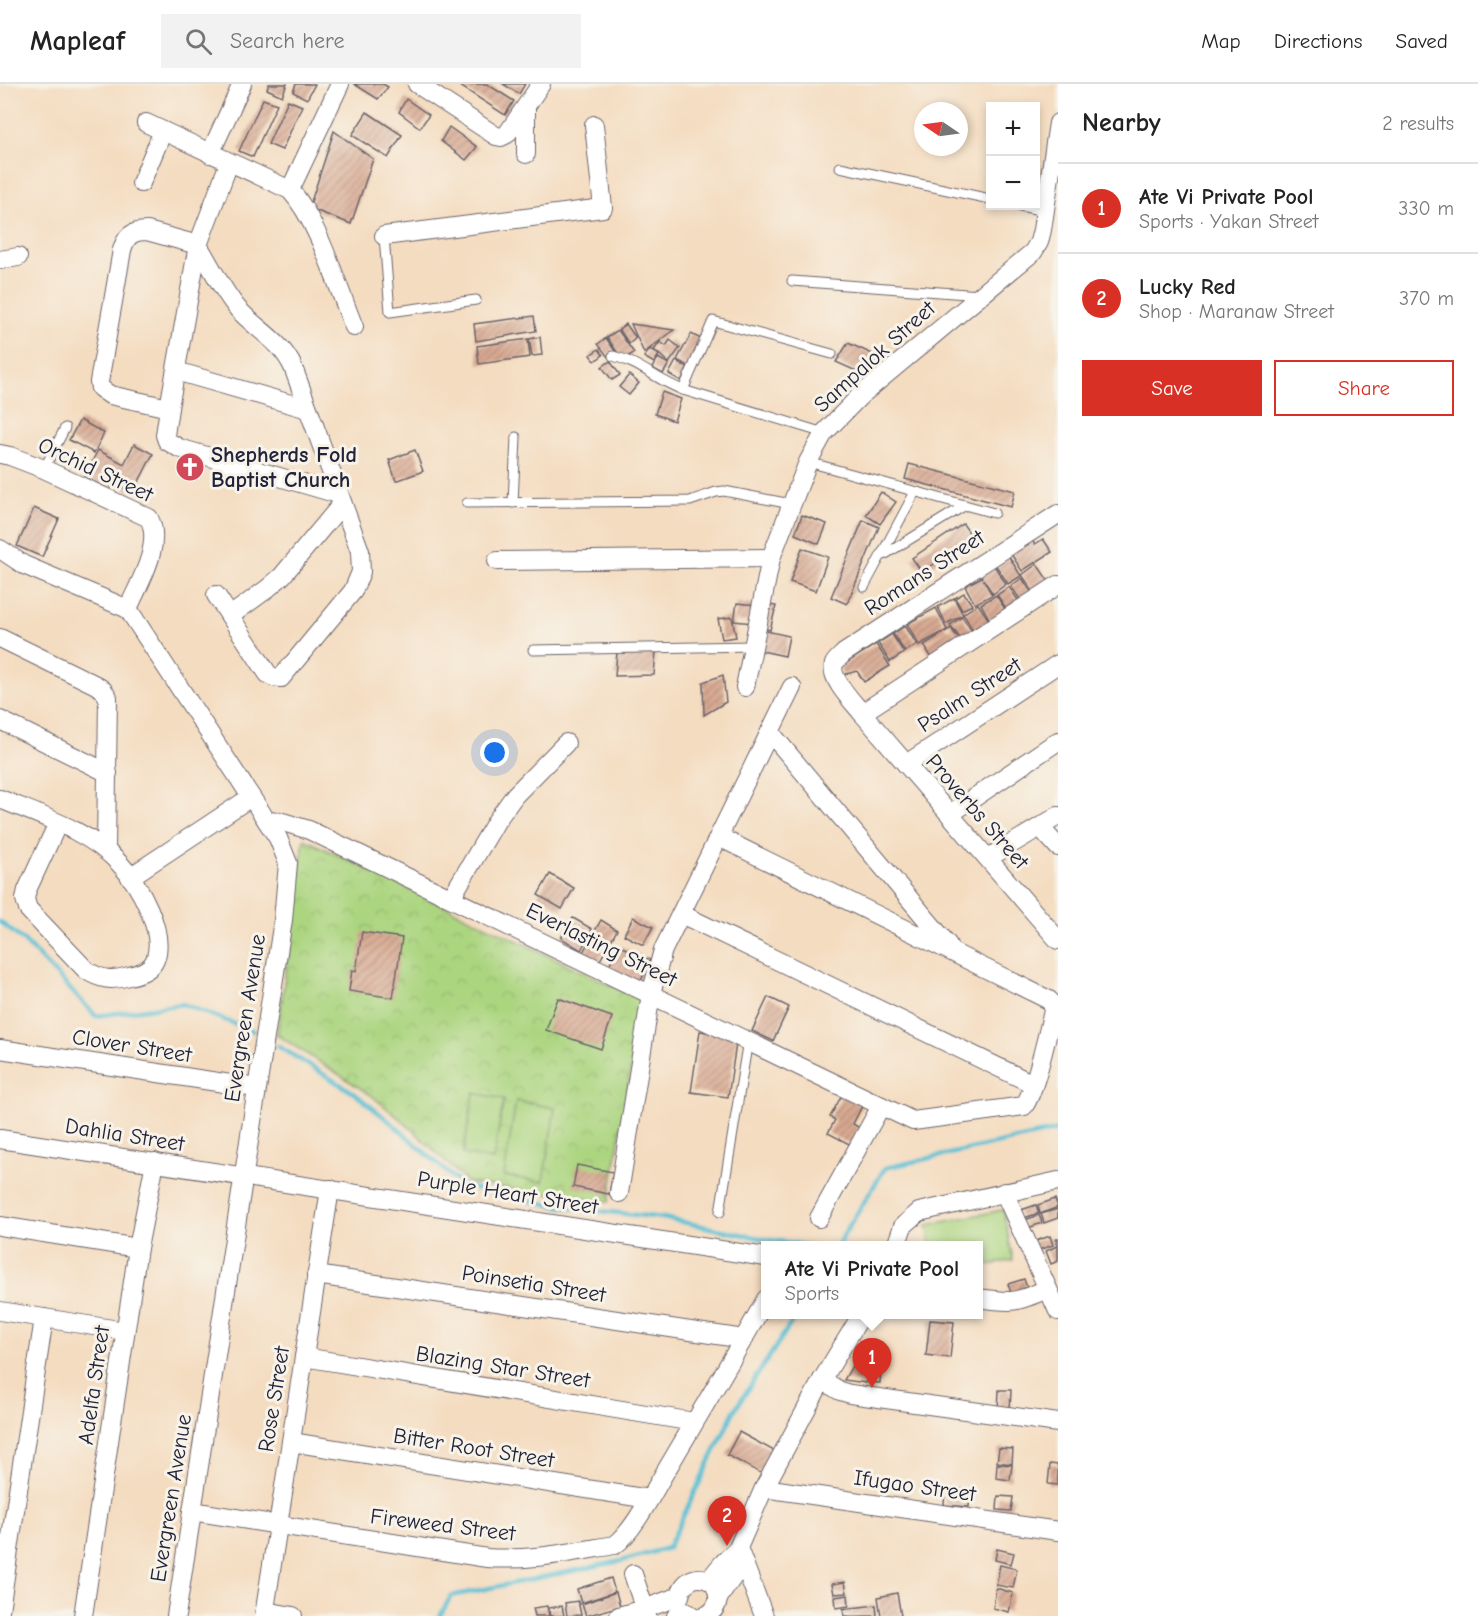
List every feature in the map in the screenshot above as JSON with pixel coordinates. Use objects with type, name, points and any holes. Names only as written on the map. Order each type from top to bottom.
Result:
[{"type":"street","points":[[210,154],[242,84]]},
{"type":"street","points":[[290,190],[340,84]]},
{"type":"street","points":[[417,84],[496,136],[501,137],[507,134],[541,84]]},
{"type":"street","points":[[526,107],[526,154]]},
{"type":"street","points":[[146,123],[290,190],[312,224],[354,327]]},
{"type":"street","name":"Sampalok Street","points":[[745,687],[771,558],[808,462],[824,433],[860,396],[1032,252],[1039,242],[1058,123]]},
{"type":"street","points":[[384,236],[603,208],[594,125]]},
{"type":"street","points":[[141,183],[163,131]]},
{"type":"street","points":[[228,163],[198,244],[165,435],[172,446],[340,499]]},
{"type":"street","points":[[169,408],[110,395],[100,388],[100,374],[122,250],[125,240],[131,234],[139,231],[198,244],[238,309],[283,348],[289,357],[360,551],[361,573],[353,591],[284,676],[277,678],[268,674],[216,596]]},
{"type":"street","points":[[176,371],[308,409]]},
{"type":"street","name":"Orchid Street","points":[[0,454],[44,469],[149,518],[155,534],[154,547],[128,609]]},
{"type":"street","points":[[230,616],[282,576],[340,499]]},
{"type":"street","name":"Romans Street","points":[[836,681],[833,672],[834,662],[844,653],[1058,514]]},
{"type":"street","points":[[0,549],[24,565],[128,609]]},
{"type":"street","points":[[497,561],[771,558]]},
{"type":"street","points":[[862,714],[1058,585]]},
{"type":"street","name":"Evergreen Avenue","points":[[128,609],[278,838],[288,863],[288,878],[244,1176],[176,1616]]},
{"type":"street","points":[[0,638],[103,690],[108,697],[106,850]]},
{"type":"street","name":"Psalm Street","points":[[906,764],[1058,664]]},
{"type":"street","name":"Proverbs Street","points":[[836,681],[1058,940]]},
{"type":"street","points":[[619,1193],[651,994],[663,950],[792,687]]},
{"type":"street","points":[[0,720],[108,773]]},
{"type":"street","points":[[770,732],[953,951]]},
{"type":"street","points":[[950,814],[1058,741]]},
{"type":"street","points":[[451,898],[514,795],[566,743]]},
{"type":"street","points":[[130,877],[251,797]]},
{"type":"street","points":[[0,799],[58,824],[106,850],[130,877],[150,910],[156,929],[155,961],[148,969],[138,974],[114,979],[97,977],[86,970],[33,915],[25,899],[30,881],[58,824]]},
{"type":"street","points":[[988,858],[1058,816]]},
{"type":"street","name":"Everlasting Street","points":[[267,821],[283,822],[309,830],[913,1121],[1024,1106],[1034,1084]]},
{"type":"street","points":[[1040,827],[1058,848]]},
{"type":"street","points":[[681,914],[1034,1084],[1054,1007],[1053,1003],[953,951],[719,837]]},
{"type":"street","name":"Clover Street","points":[[0,1049],[257,1088]]},
{"type":"street","points":[[819,1218],[881,1106]]},
{"type":"street","name":"Dahlia Street","points":[[0,1139],[244,1176]]},
{"type":"street","name":"Adelfa Street","points":[[83,1616],[138,1248],[155,1162]]},
{"type":"street","name":"Purple Heart Street","points":[[244,1176],[761,1256]]},
{"type":"street","points":[[897,1241],[903,1226],[919,1212],[1058,1181]]},
{"type":"street","name":"Rose Street","points":[[265,1614],[330,1189]]},
{"type":"street","points":[[1004,1192],[1058,1311]]},
{"type":"street","points":[[0,1226],[138,1248]]},
{"type":"street","name":"Poinsetia Street","points":[[316,1275],[744,1339]]},
{"type":"street","points":[[983,1298],[1015,1301],[1047,1289]]},
{"type":"street","name":"Fireweed Street","points":[[192,1511],[487,1558],[528,1558],[615,1545],[623,1539],[649,1500],[761,1307]]},
{"type":"street","points":[[0,1311],[125,1331]]},
{"type":"street","points":[[0,1610],[44,1318]]},
{"type":"street","points":[[705,1616],[715,1609],[719,1597],[735,1574],[738,1548],[764,1488],[822,1380],[859,1319]]},
{"type":"street","name":"Blazing Star Street","points":[[304,1357],[694,1422]]},
{"type":"street","points":[[822,1380],[850,1394],[1058,1423]]},
{"type":"street","name":"Bitter Root Street","points":[[291,1442],[649,1500]]},
{"type":"street","name":"Ifugao Street","points":[[764,1488],[1058,1531]]},
{"type":"street","points":[[709,1580],[738,1548]]},
{"type":"street","points":[[738,1548],[764,1616]]},
{"type":"street","points":[[633,1574],[645,1613]]},
{"type":"street","points":[[619,1616],[645,1613],[680,1596],[681,1590],[690,1580],[703,1578],[709,1580],[717,1590],[719,1597]]},
{"type":"street","points":[[676,1616],[686,1612],[693,1616]]},
{"type":"street","points":[[265,1614],[293,1616]]},
{"type":"lane","points":[[840,167],[986,198]]},
{"type":"lane","points":[[1040,210],[1045,211]]},
{"type":"lane","points":[[384,236],[390,312],[476,300]]},
{"type":"lane","points":[[792,281],[980,295]]},
{"type":"lane","points":[[683,390],[713,321],[832,354]]},
{"type":"lane","points":[[613,356],[635,363],[683,390],[824,433]]},
{"type":"lane","points":[[44,469],[65,428]]},
{"type":"lane","points":[[513,503],[516,437]]},
{"type":"lane","points":[[808,462],[994,513]]},
{"type":"lane","points":[[467,503],[690,501],[724,491],[791,504]]},
{"type":"lane","points":[[864,587],[915,492]]},
{"type":"lane","points":[[882,557],[964,506]]},
{"type":"lane","points":[[533,650],[753,646]]},
{"type":"lane","points":[[720,1212],[748,1041]]},
{"type":"green space","points":[[304,839],[642,1000],[609,1202],[468,1183],[414,1131],[371,1095],[277,1035]]},
{"type":"green space","points":[[474,1093],[504,1099],[493,1160],[463,1154]]},
{"type":"green space","points":[[516,1101],[555,1108],[543,1182],[504,1176]]},
{"type":"green space","points":[[1003,1210],[1013,1260],[983,1266],[983,1241],[930,1241],[927,1225]]},
{"type":"building","points":[[269,84],[287,84],[282,96],[267,89]]},
{"type":"building","points":[[296,84],[315,84],[307,99],[293,92]]},
{"type":"building","points":[[354,84],[383,84],[388,87],[378,99]]},
{"type":"building","points":[[457,84],[487,84],[514,101],[505,115]]},
{"type":"building","points":[[503,84],[525,84],[519,94]]},
{"type":"building","points":[[263,99],[277,104],[253,157],[239,151]]},
{"type":"building","points":[[406,99],[429,115],[420,128],[399,112]]},
{"type":"building","points":[[288,100],[302,106],[282,150],[268,144]]},
{"type":"building","points":[[367,112],[402,135],[388,158],[352,135]]},
{"type":"building","points":[[449,127],[477,147],[466,160],[441,141]]},
{"type":"building","points":[[334,131],[373,159],[351,224],[309,208]]},
{"type":"building","points":[[534,316],[536,331],[476,341],[474,324]]},
{"type":"building","points":[[626,324],[636,338],[629,344],[619,329]]},
{"type":"building","points":[[631,324],[674,330],[644,353]]},
{"type":"building","points":[[618,330],[634,353],[627,357],[619,355],[607,337]]},
{"type":"building","points":[[691,334],[703,340],[688,366],[677,360]]},
{"type":"building","points":[[540,337],[542,355],[532,356],[529,339]]},
{"type":"building","points":[[606,338],[615,351],[608,357],[598,344]]},
{"type":"building","points":[[528,339],[530,357],[479,364],[477,346]]},
{"type":"building","points":[[670,340],[680,348],[669,363],[654,350],[660,342],[666,346]]},
{"type":"building","points":[[848,343],[888,361],[874,379],[836,362]]},
{"type":"building","points":[[599,349],[603,355],[595,361],[590,355]]},
{"type":"building","points":[[650,349],[659,355],[654,363],[644,357]]},
{"type":"building","points":[[658,358],[669,364],[663,374],[652,368]]},
{"type":"building","points":[[610,361],[620,375],[612,380],[602,367]]},
{"type":"building","points":[[676,361],[688,368],[681,381],[669,374]]},
{"type":"building","points":[[629,375],[639,383],[629,395],[619,387]]},
{"type":"building","points":[[662,392],[681,399],[674,421],[655,414]]},
{"type":"building","points":[[80,420],[104,433],[94,453],[69,440]]},
{"type":"building","points":[[134,444],[153,454],[133,493],[114,483],[110,490],[84,477],[98,450],[124,464]]},
{"type":"building","points":[[415,450],[423,471],[396,481],[389,460]]},
{"type":"building","points":[[909,464],[1015,491],[1011,507],[905,479]]},
{"type":"building","points":[[881,492],[896,502],[880,524],[866,515]]},
{"type":"building","points":[[34,508],[59,519],[42,557],[17,546]]},
{"type":"building","points":[[802,515],[827,524],[819,544],[795,534]]},
{"type":"building","points":[[863,520],[879,527],[847,604],[831,597]]},
{"type":"building","points":[[963,524],[973,538],[922,572],[912,558]]},
{"type":"building","points":[[1043,539],[1052,552],[1022,571],[1011,554],[1032,540],[1035,544]]},
{"type":"building","points":[[802,548],[828,557],[816,591],[790,582]]},
{"type":"building","points":[[1008,555],[1021,576],[1008,584],[995,564]]},
{"type":"building","points":[[993,564],[1006,584],[993,594],[983,579],[992,595],[975,604],[965,586],[982,577],[980,574]]},
{"type":"building","points":[[1037,564],[1049,582],[1034,593],[1022,575]]},
{"type":"building","points":[[1022,578],[1032,593],[1021,601],[1011,586]]},
{"type":"building","points":[[1009,587],[1020,603],[1008,611],[997,595]]},
{"type":"building","points":[[964,593],[972,605],[962,610],[955,598]]},
{"type":"building","points":[[996,595],[1007,612],[991,622],[981,604]]},
{"type":"building","points":[[954,598],[963,615],[946,624],[938,607]]},
{"type":"building","points":[[737,603],[755,605],[753,623],[734,621]]},
{"type":"building","points":[[764,604],[776,606],[770,630],[759,627]]},
{"type":"building","points":[[978,604],[991,623],[975,633],[963,614]]},
{"type":"building","points":[[936,608],[947,630],[919,645],[907,624]]},
{"type":"building","points":[[732,617],[736,637],[722,639],[718,619]]},
{"type":"building","points":[[962,617],[974,634],[963,642],[950,625]]},
{"type":"building","points":[[905,626],[917,644],[905,652],[893,634]]},
{"type":"building","points":[[951,628],[959,640],[931,657],[924,645]]},
{"type":"building","points":[[762,630],[789,636],[785,656],[757,650]]},
{"type":"building","points":[[892,634],[904,653],[890,662],[878,643]]},
{"type":"building","points":[[876,644],[890,666],[864,682],[857,671],[842,675],[840,667]]},
{"type":"building","points":[[656,651],[654,675],[615,676],[617,652]]},
{"type":"building","points":[[723,675],[726,702],[704,715],[703,682]]},
{"type":"building","points":[[550,874],[574,888],[562,909],[538,895]]},
{"type":"building","points":[[633,917],[653,927],[643,945],[624,935]]},
{"type":"building","points":[[573,918],[592,929],[581,950],[561,938]]},
{"type":"building","points":[[601,920],[617,930],[599,962],[583,952]]},
{"type":"building","points":[[362,932],[402,938],[393,998],[349,991],[352,970],[356,971]]},
{"type":"building","points":[[618,945],[650,960],[640,983],[608,968]]},
{"type":"building","points":[[768,997],[789,1007],[773,1041],[752,1031]]},
{"type":"building","points":[[558,998],[612,1017],[601,1049],[546,1030]]},
{"type":"building","points":[[700,1031],[737,1037],[728,1097],[691,1092]]},
{"type":"building","points":[[842,1095],[862,1106],[853,1124],[860,1128],[851,1145],[828,1133],[835,1120],[830,1117]]},
{"type":"building","points":[[577,1165],[613,1172],[609,1194],[573,1187]]},
{"type":"building","points":[[1055,1199],[1058,1207],[1040,1214],[1038,1205]]},
{"type":"building","points":[[1036,1205],[1039,1213],[1021,1219],[1018,1211]]},
{"type":"building","points":[[1058,1209],[1058,1218],[1044,1223],[1041,1214]]},
{"type":"building","points":[[1039,1215],[1042,1223],[1025,1229],[1022,1221]]},
{"type":"building","points":[[1050,1236],[1053,1245],[1036,1251],[1033,1242]]},
{"type":"building","points":[[1058,1238],[1058,1261],[1051,1264],[1046,1251],[1057,1246],[1055,1240]]},
{"type":"building","points":[[1024,1279],[1029,1293],[1013,1299],[1008,1284]]},
{"type":"building","points":[[930,1320],[954,1322],[950,1358],[926,1355]]},
{"type":"building","points":[[856,1359],[869,1360],[866,1383],[844,1380]]},
{"type":"building","points":[[872,1363],[881,1364],[880,1383],[870,1382]]},
{"type":"building","points":[[999,1390],[1011,1390],[1010,1411],[998,1410]]},
{"type":"building","points":[[739,1432],[776,1452],[764,1475],[727,1455]]},
{"type":"building","points":[[999,1448],[1013,1449],[1012,1464],[997,1462]]},
{"type":"building","points":[[997,1464],[1012,1465],[1010,1480],[996,1478]]},
{"type":"building","points":[[1050,1464],[1058,1465],[1058,1485],[1048,1484]]},
{"type":"building","points":[[945,1488],[970,1490],[969,1507],[944,1505]]},
{"type":"building","points":[[998,1496],[1013,1497],[1011,1511],[997,1510]]},
{"type":"building","points":[[997,1549],[1014,1553],[1011,1564],[995,1560]]},
{"type":"building","points":[[1000,1565],[1017,1569],[1013,1588],[996,1585]]},
{"type":"building","points":[[611,1578],[615,1592],[581,1603],[577,1589]]},
{"type":"building","points":[[845,1582],[847,1593],[834,1594],[832,1584]]},
{"type":"building","points":[[996,1588],[1013,1593],[1009,1612],[993,1608]]},
{"type":"building","points":[[616,1592],[620,1606],[586,1616],[582,1604]]},
{"type":"building","points":[[897,1593],[901,1616],[881,1616],[878,1597]]},
{"type":"building","points":[[848,1595],[849,1606],[836,1608],[835,1597]]},
{"type":"building","points":[[578,1601],[581,1615],[567,1616],[565,1603]]},
{"type":"building","points":[[876,1605],[877,1616],[844,1616],[843,1609]]},
{"type":"building","points":[[547,1606],[549,1616],[535,1616],[533,1608]]},
{"type":"building","points":[[562,1606],[564,1616],[550,1616],[549,1608]]},
{"type":"waterway","points":[[0,922],[24,941],[96,1016],[183,1004],[253,1031]]},
{"type":"waterway","points":[[278,1046],[354,1093],[463,1186],[555,1206],[663,1218],[778,1241]]},
{"type":"waterway","points":[[840,1241],[885,1168],[1058,1130]]},
{"type":"waterway","points":[[440,1616],[451,1596],[621,1561],[668,1548],[734,1411],[794,1319]]},
{"type":"place","name":"Shepherds Fold Baptist Church","points":[[190,467]]},
{"type":"place","name":"Ate Vi Private Pool","points":[[872,1388]]},
{"type":"place","name":"Lucky Red","points":[[727,1546]]}]
